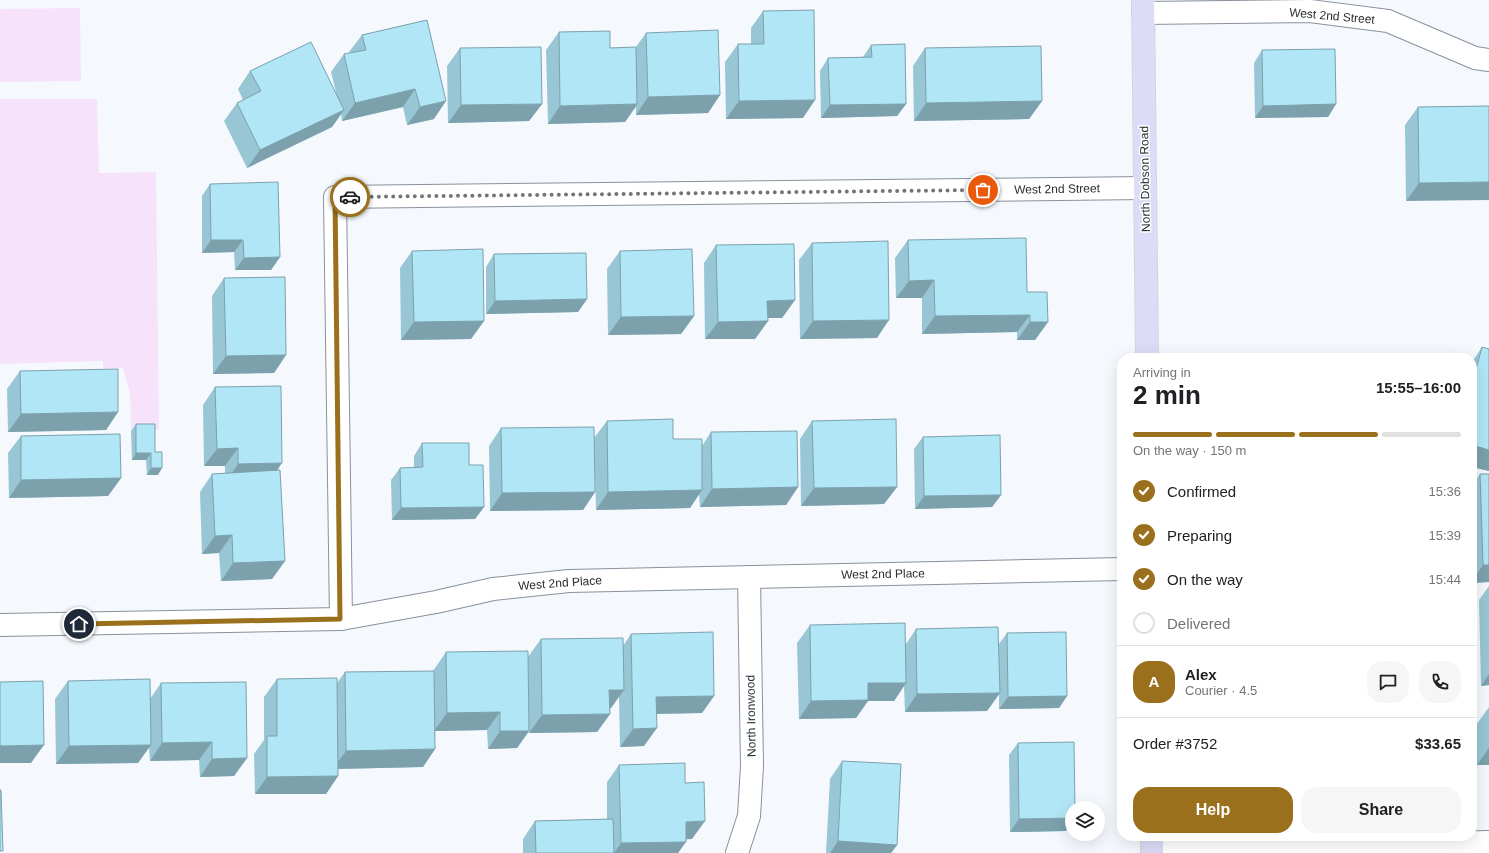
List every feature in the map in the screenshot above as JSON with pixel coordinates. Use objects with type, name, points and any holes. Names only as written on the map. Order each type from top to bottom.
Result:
[{"type":"main road","name":"North Dobson Road","points":[[1143,6],[1147,353]]},
{"type":"street","name":"West 2nd Street","points":[[1143,6],[1310,11],[1388,21],[1475,58],[1489,60]]},
{"type":"street","name":"West 2nd Street","points":[[340,619],[335,197],[1145,188]]},
{"type":"street","name":"West 2nd Place","points":[[0,626],[340,619],[436,602],[493,589],[569,580],[1117,569]]},
{"type":"street","name":"North Ironwood","points":[[737,853],[749,816],[752,766],[748,577]]},
{"type":"street","points":[[1152,846],[1489,842]]},
{"type":"shaded area","points":[[80,8],[81,81],[0,82],[0,9]]},
{"type":"shaded area","points":[[0,99],[97,99],[99,173],[156,172],[159,430],[131,431],[130,394],[123,368],[103,368],[103,361],[0,364]]},
{"type":"building","points":[[814,10],[815,100],[739,101],[738,44],[764,44],[763,11]]},
{"type":"building","points":[[427,20],[446,101],[420,107],[415,89],[355,103],[344,54],[366,50],[362,35]]},
{"type":"building","points":[[718,30],[720,95],[648,97],[646,33]]},
{"type":"building","points":[[610,31],[610,48],[636,47],[637,104],[560,106],[559,32]]},
{"type":"building","points":[[311,42],[344,110],[260,150],[237,103],[261,91],[250,71]]},
{"type":"building","points":[[905,44],[906,104],[830,105],[828,58],[872,57],[871,45]]},
{"type":"building","points":[[1041,46],[1042,101],[926,103],[925,48]]},
{"type":"building","points":[[541,47],[542,104],[461,105],[460,48]]},
{"type":"building","points":[[1335,49],[1336,104],[1263,106],[1262,50]]},
{"type":"building","points":[[1489,106],[1489,182],[1419,183],[1418,107]]},
{"type":"building","points":[[278,182],[280,257],[244,258],[243,240],[211,240],[210,184]]},
{"type":"building","points":[[1026,238],[1027,292],[1047,292],[1048,322],[1030,322],[1030,315],[935,316],[934,280],[909,281],[908,240]]},
{"type":"building","points":[[888,241],[889,320],[813,321],[812,243]]},
{"type":"building","points":[[794,244],[795,300],[767,301],[768,321],[718,322],[716,245]]},
{"type":"building","points":[[483,249],[484,321],[414,322],[412,251]]},
{"type":"building","points":[[692,249],[694,316],[621,317],[620,251]]},
{"type":"building","points":[[586,253],[587,299],[495,301],[494,254]]},
{"type":"building","points":[[285,277],[286,355],[226,356],[224,278]]},
{"type":"building","points":[[1482,347],[1489,349],[1489,450],[1477,446],[1477,366]]},
{"type":"building","points":[[118,369],[118,412],[21,414],[20,371]]},
{"type":"building","points":[[281,386],[282,463],[238,464],[238,448],[217,449],[215,387]]},
{"type":"building","points":[[673,419],[673,439],[702,439],[702,490],[608,492],[607,421]]},
{"type":"building","points":[[896,419],[897,487],[814,488],[812,421]]},
{"type":"building","points":[[136,424],[155,424],[155,452],[162,452],[162,468],[151,468],[151,453],[136,453]]},
{"type":"building","points":[[594,427],[595,492],[502,493],[501,428]]},
{"type":"building","points":[[797,431],[798,487],[712,489],[711,432]]},
{"type":"building","points":[[120,434],[121,478],[21,480],[21,436]]},
{"type":"building","points":[[1000,435],[1001,495],[924,496],[923,437]]},
{"type":"building","points":[[422,443],[469,443],[469,465],[483,465],[484,507],[401,508],[400,468],[423,467]]},
{"type":"building","points":[[280,470],[285,561],[233,563],[232,535],[215,536],[212,474]]},
{"type":"building","points":[[1480,474],[1489,474],[1489,565],[1483,565]]},
{"type":"building","points":[[905,623],[906,683],[868,683],[868,700],[811,701],[810,625]]},
{"type":"building","points":[[998,627],[1000,693],[917,694],[916,629]]},
{"type":"building","points":[[713,632],[714,696],[656,697],[657,728],[633,729],[631,634]]},
{"type":"building","points":[[1066,632],[1067,696],[1008,697],[1007,633]]},
{"type":"building","points":[[623,638],[624,690],[609,690],[610,714],[542,715],[541,639]]},
{"type":"building","points":[[528,651],[529,731],[500,731],[500,712],[447,713],[446,652]]},
{"type":"building","points":[[434,671],[435,749],[346,751],[345,672]]},
{"type":"building","points":[[337,678],[338,776],[267,777],[267,736],[277,736],[277,679]]},
{"type":"building","points":[[150,679],[151,745],[69,746],[68,681]]},
{"type":"building","points":[[43,681],[44,745],[0,746],[0,682]]},
{"type":"building","points":[[246,682],[247,758],[212,759],[212,742],[162,743],[161,683]]},
{"type":"building","points":[[1074,742],[1075,801],[1065,801],[1065,818],[1019,819],[1018,743]]},
{"type":"building","points":[[842,761],[901,764],[897,845],[838,841]]},
{"type":"building","points":[[685,763],[685,783],[704,782],[705,821],[686,822],[686,842],[621,843],[619,765]]},
{"type":"building","points":[[1,790],[3,851],[0,851]]},
{"type":"building","points":[[613,819],[614,853],[536,853],[535,821]]},
{"type":"way so far","points":[[350,197],[983,190]]},
{"type":"route","points":[[79,624],[340,619],[335,197],[350,197]]}]
